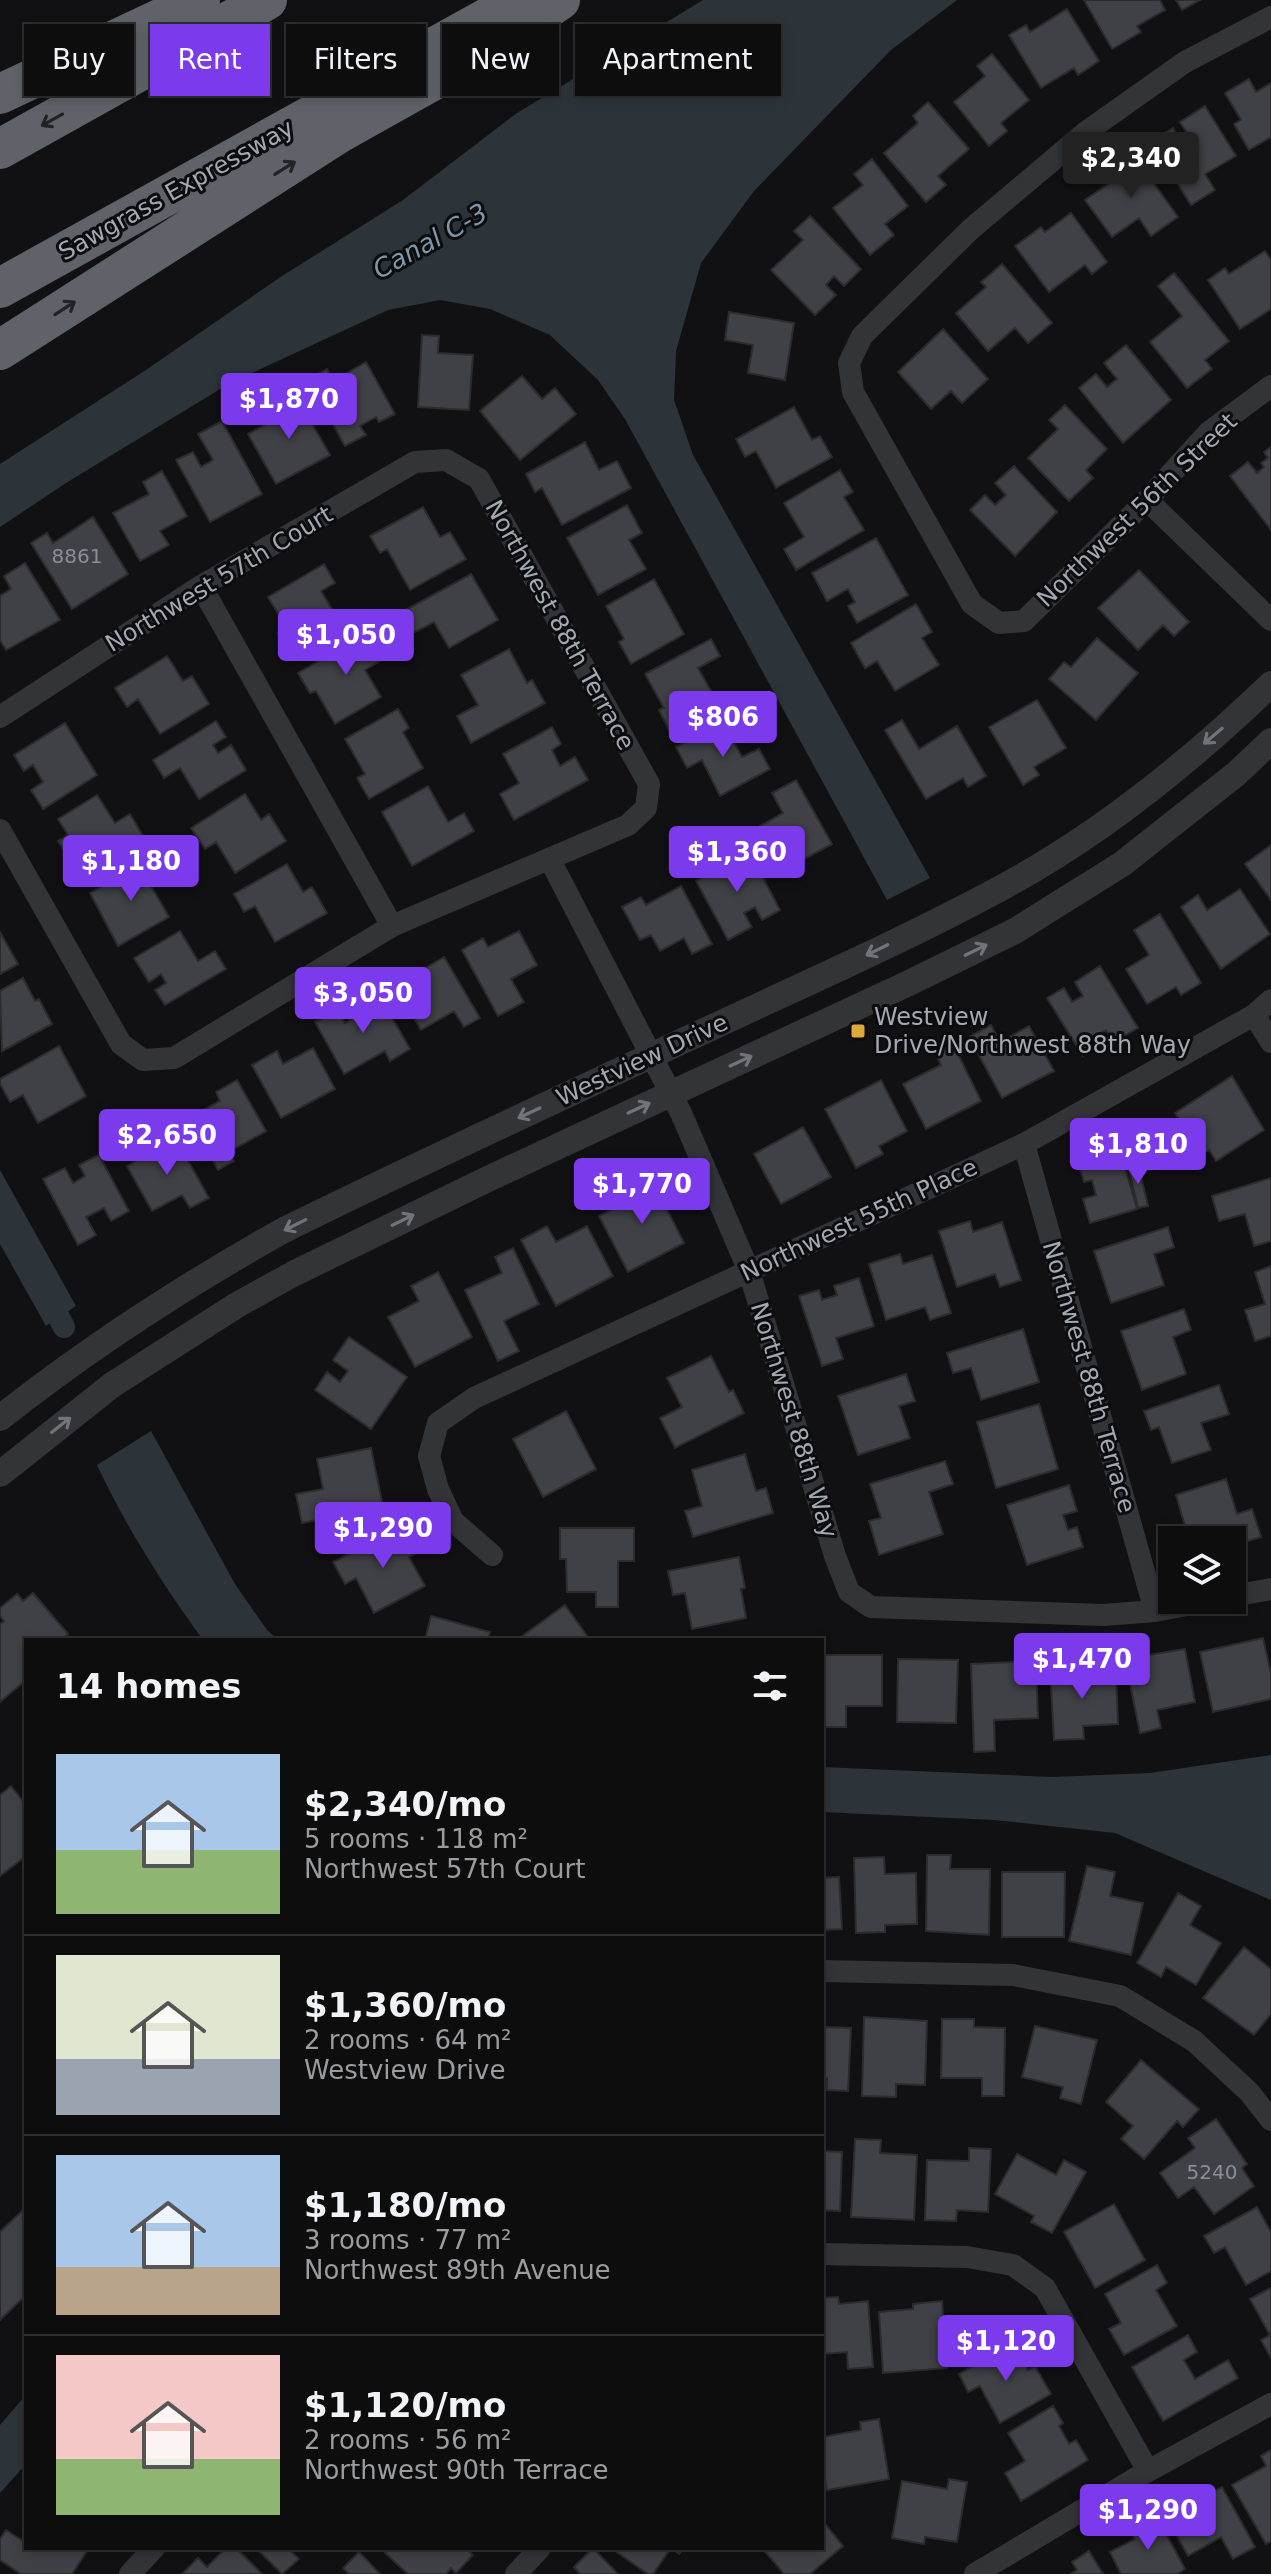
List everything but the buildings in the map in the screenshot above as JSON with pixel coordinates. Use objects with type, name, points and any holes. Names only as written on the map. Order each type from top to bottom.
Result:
[{"type":"highway","points":[[0,94],[200,0]]},
{"type":"highway","points":[[0,149],[267,0]]},
{"type":"highway","name":"Sawgrass Expressway","points":[[0,288],[521,0]]},
{"type":"highway","points":[[0,350],[341,132],[473,58],[560,0]]},
{"type":"street","name":"Northwest 56th Street","points":[[1271,17],[1185,62],[1086,132],[971,229],[862,336],[849,363],[853,392],[972,604],[999,623],[1024,621],[1147,500],[1209,432],[1271,386]]},
{"type":"street","name":"Northwest 57th Court","points":[[0,717],[201,586],[415,462],[446,460]]},
{"type":"street","name":"Northwest 88th Terrace","points":[[446,460],[479,479],[649,784],[646,808],[628,825],[550,860]]},
{"type":"street","points":[[1147,500],[1271,620]]},
{"type":"street","points":[[201,586],[392,926]]},
{"type":"street","name":"Westview Drive","points":[[0,1418],[63,1368],[235,1257],[340,1203],[833,971],[1004,886],[1132,803],[1271,684]]},
{"type":"street","name":"Westview Drive","points":[[0,1474],[112,1385],[248,1299],[353,1243],[1015,931],[1122,864],[1236,774],[1271,741]]},
{"type":"street","points":[[0,830],[121,1044],[143,1060],[174,1058],[392,926],[550,860]]},
{"type":"street","name":"Northwest 88th Way","points":[[550,860],[670,1093],[749,1271],[835,1556],[849,1592],[871,1607],[1103,1615],[1155,1611]]},
{"type":"street","points":[[1262,1007],[1271,1042]]},
{"type":"street","name":"Northwest 55th Place","points":[[492,1555],[453,1521],[438,1489],[429,1456],[438,1423],[474,1398],[1024,1144],[1262,1007]]},
{"type":"street","name":"Northwest 88th Terrace","points":[[1024,1144],[1155,1611]]},
{"type":"street","points":[[1246,1593],[1271,1589]]},
{"type":"street","points":[[824,1971],[1013,1975],[1120,1996],[1194,2041],[1249,2092],[1271,2120]]},
{"type":"street","points":[[824,2254],[967,2257],[1013,2265],[1045,2288],[1148,2471]]},
{"type":"street","points":[[975,2574],[1148,2471],[1271,2404]]},
{"type":"street","points":[[130,2574],[152,2550]]},
{"type":"street","points":[[516,2574],[538,2550]]},
{"type":"water","name":"Canal C-3","points":[[703,0],[957,0],[891,50],[754,191],[701,263],[676,351],[674,400],[693,455],[930,878],[887,900],[625,419],[598,380],[550,335],[490,309],[440,300],[388,310],[230,383],[0,527],[0,464],[146,370],[282,276],[403,200],[517,113],[545,96],[559,96],[559,87],[575,78],[575,96],[781,96],[781,24],[663,24]]},
{"type":"water","points":[[0,1170],[76,1306],[46,1326],[0,1244]]},
{"type":"water","points":[[151,1431],[235,1584],[276,1638],[202,1638],[146,1555],[97,1465]]},
{"type":"water","points":[[1271,1755],[1271,1900],[1115,1833],[994,1820],[824,1812],[824,1767],[1053,1777],[1150,1773]]},
{"type":"water","points":[[24,2397],[24,2466],[0,2493],[0,2425]]},
{"type":"waterway","points":[[45,1291],[64,1327]]},
{"type":"place","name":"Westview Drive/Northwest 88th Way","points":[[858,1031]]}]
